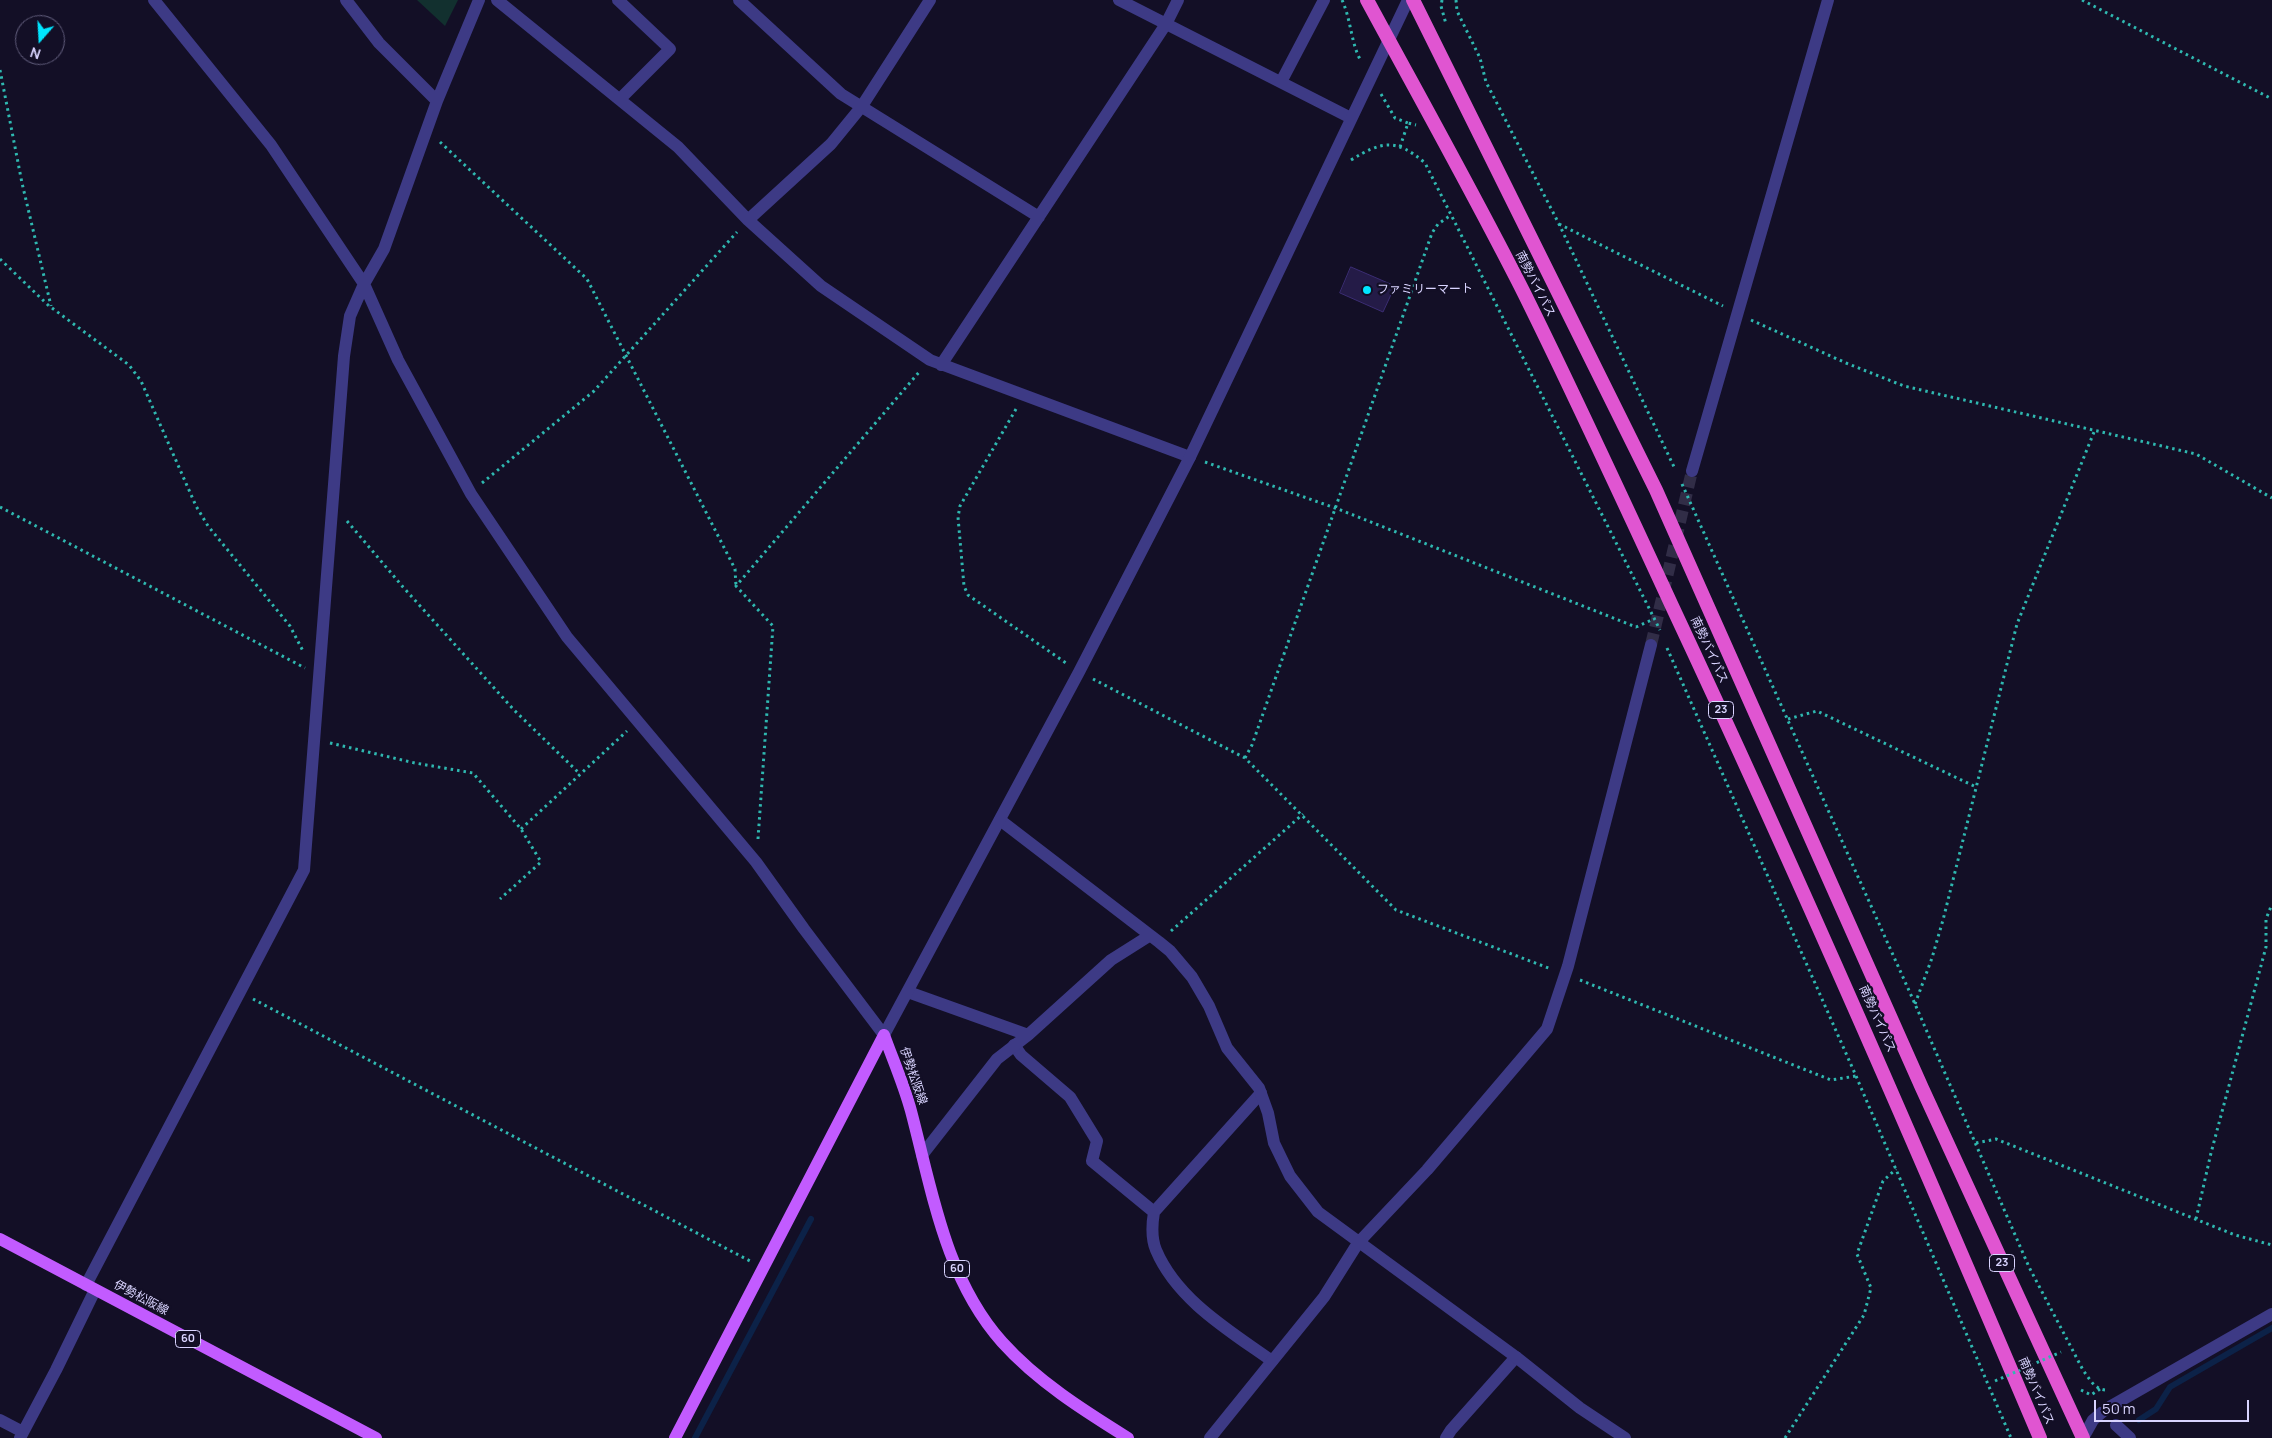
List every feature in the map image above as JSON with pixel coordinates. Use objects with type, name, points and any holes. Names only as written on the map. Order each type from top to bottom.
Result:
[{"type":"highway","name":"南勢バイパス","points":[[1367,0],[1524,294],[1611,474],[1764,803],[1875,1052],[2040,1438]]},
{"type":"highway","name":"南勢バイパス","points":[[1413,0],[1656,490],[1918,1078],[2083,1438]]},
{"type":"main road","name":"伊勢松阪線","points":[[884,1035],[910,1108],[945,1241],[960,1275],[979,1310],[1000,1340],[1022,1363],[1052,1388],[1128,1438]]},
{"type":"main road","name":"伊勢松阪線","points":[[675,1438],[884,1035]]},
{"type":"main road","name":"伊勢松阪線","points":[[0,1239],[376,1438]]},
{"type":"street","points":[[154,0],[270,145],[364,284],[398,360],[471,494],[567,636],[756,862],[884,1035],[1079,672],[1190,457],[1321,178],[1408,0]]},
{"type":"street","points":[[346,0],[379,44],[438,101]]},
{"type":"street","points":[[0,1420],[22,1435],[56,1370],[90,1287],[304,870],[321,676],[344,356],[350,316],[364,284],[384,249],[438,101],[479,0]]},
{"type":"street","points":[[497,0],[678,147],[748,220],[821,286],[936,363],[1190,457]]},
{"type":"street","points":[[618,0],[670,49],[620,99]]},
{"type":"street","points":[[739,0],[842,94],[1039,216]]},
{"type":"street","points":[[748,220],[831,144],[862,106],[930,0]]},
{"type":"street","points":[[1119,0],[1351,118]]},
{"type":"street","points":[[936,363],[1039,216],[1166,24],[1178,0]]},
{"type":"street","points":[[1281,82],[1324,0]]},
{"type":"street","points":[[1692,471],[1828,0]]},
{"type":"street","points":[[1210,1438],[1324,1297],[1358,1243],[1427,1170],[1548,1029],[1565,975],[1651,645]]},
{"type":"street","points":[[1000,820],[1170,951],[1192,977],[1208,1006],[1226,1048],[1261,1092],[1268,1113],[1274,1143],[1290,1176],[1318,1212],[1516,1357],[1580,1408],[1625,1438]]},
{"type":"street","points":[[922,1155],[997,1059],[1028,1035],[1111,960],[1154,939]]},
{"type":"street","points":[[908,992],[1028,1035]]},
{"type":"street","points":[[1014,1045],[1022,1055],[1070,1097],[1097,1141],[1092,1161],[1154,1212]]},
{"type":"street","points":[[1261,1092],[1154,1212],[1152,1229],[1156,1249],[1172,1279],[1208,1314],[1272,1361]]},
{"type":"street","points":[[2083,1438],[2093,1420],[2106,1409],[2272,1314]]},
{"type":"street","points":[[1446,1438],[1516,1357]]},
{"type":"street","points":[[2116,1425],[2130,1438]]},
{"type":"path","points":[[1456,0],[1457,11],[1480,58],[1486,82],[1559,224],[1675,469],[1915,1004],[2029,1267],[2083,1370],[2100,1389]]},
{"type":"path","points":[[2082,0],[2272,99]]},
{"type":"path","points":[[0,70],[22,183],[51,307]]},
{"type":"path","points":[[427,130],[587,279],[735,569],[736,586],[773,626],[756,862]]},
{"type":"path","points":[[1321,178],[1375,146],[1403,147],[1425,163],[1662,637]]},
{"type":"path","points":[[1245,758],[1252,745],[1432,233],[1438,224],[1451,215]]},
{"type":"path","points":[[471,494],[485,479],[594,390],[748,220]]},
{"type":"path","points":[[1559,224],[1738,313],[1846,363],[1904,386],[2094,432],[2196,454],[2272,498]]},
{"type":"path","points":[[0,260],[51,307],[129,365],[141,381],[196,506],[208,526],[290,626],[306,656]]},
{"type":"path","points":[[736,586],[936,363]]},
{"type":"path","points":[[1024,396],[960,506],[958,517],[964,586],[968,595],[1079,672],[1245,758],[1303,814],[1396,910],[1831,1080],[1856,1076]]},
{"type":"path","points":[[1915,1004],[1935,948],[2017,624],[2094,432]]},
{"type":"path","points":[[1190,457],[1336,508],[1636,627],[1654,618]]},
{"type":"path","points":[[333,505],[514,710],[580,774]]},
{"type":"path","points":[[0,507],[321,676]]},
{"type":"path","points":[[1666,646],[1856,1076],[2011,1438]]},
{"type":"path","points":[[305,662],[305,668]]},
{"type":"path","points":[[1788,719],[1817,711],[1976,787]]},
{"type":"path","points":[[521,829],[638,721]]},
{"type":"path","points":[[315,739],[415,763],[473,773],[521,829],[541,862],[500,899]]},
{"type":"path","points":[[1154,939],[1303,814]]},
{"type":"path","points":[[2196,1219],[2211,1154],[2266,947],[2266,919],[2272,904]]},
{"type":"path","points":[[241,993],[764,1268]]},
{"type":"path","points":[[1976,1142],[1996,1139],[2235,1234],[2272,1245]]},
{"type":"path","points":[[1785,1438],[1864,1314],[1871,1288],[1857,1254],[1883,1181],[1896,1170]]},
{"type":"path","points":[[1995,1380],[2061,1352]]},
{"type":"path","points":[[2077,1386],[2087,1395],[2096,1393],[2100,1389],[2123,1389],[2130,1396]]},
{"type":"green space","points":[[417,0],[458,0],[445,26]]},
{"type":"building","name":"ファミリーマート","points":[[1351,267],[1395,286],[1383,312],[1340,293]]},
{"type":"waterway","points":[[695,1438],[811,1219]]},
{"type":"waterway","points":[[2139,1420],[2156,1409],[2170,1387],[2272,1328]]},
{"type":"tunnel","points":[[1651,645],[1692,471]]},
{"type":"place","name":"ファミリーマート","points":[[1367,290]]}]
